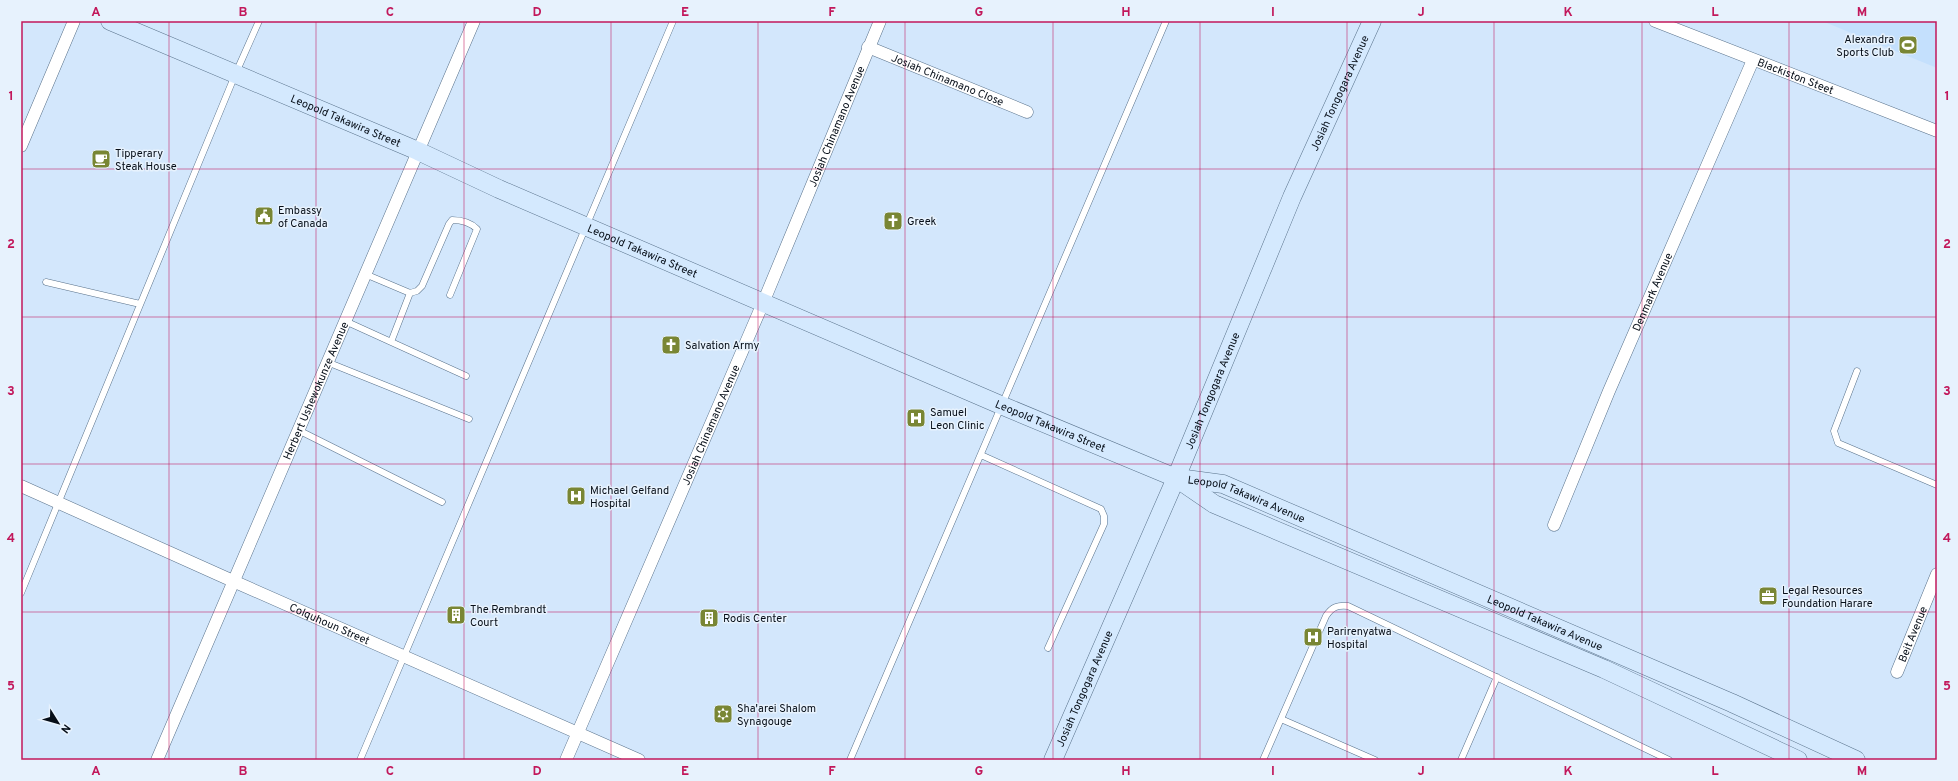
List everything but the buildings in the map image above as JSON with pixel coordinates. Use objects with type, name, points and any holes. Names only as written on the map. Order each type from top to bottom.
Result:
[{"type":"main road","name":"Leopold Takawira Street","points":[[110,21],[418,151],[499,189],[1003,406],[1176,478]]},
{"type":"main road","name":"Josiah Tongogara Avenue","points":[[1053,760],[1176,478],[1292,197],[1372,21]]},
{"type":"main road","name":"Leopold Takawira Avenue","points":[[1176,478],[1214,504],[1604,669],[1798,760]]},
{"type":"main road","name":"Leopold Takawira Avenue","points":[[1176,478],[1223,484],[1732,703],[1856,760]]},
{"type":"street","points":[[21,146],[74,21]]},
{"type":"street","name":"Herbert Ushewokunze Avenue","points":[[157,760],[474,21]]},
{"type":"street","name":"Josiah Chinamano Avenue","points":[[566,760],[763,303],[880,21]]},
{"type":"street","name":"Blackiston Steet","points":[[1655,21],[1937,131]]},
{"type":"street","name":"Josiah Chinamano Close","points":[[868,47],[1027,112]]},
{"type":"street","name":"Denmark Avenue","points":[[1554,525],[1610,391],[1753,60]]},
{"type":"street","name":"Colquhoun Street","points":[[21,486],[233,582],[639,760]]},
{"type":"street","name":"Beit Avenue","points":[[1897,672],[1937,574]]},
{"type":"lane","points":[[21,593],[235,75],[259,21]]},
{"type":"lane","points":[[360,760],[673,21]]},
{"type":"lane","points":[[850,760],[1003,406],[1166,21]]},
{"type":"lane","points":[[365,274],[410,293],[417,291],[422,286],[449,224],[452,220],[458,220],[473,225],[476,229],[450,295]]},
{"type":"lane","points":[[46,282],[140,304]]},
{"type":"lane","points":[[391,342],[410,293]]},
{"type":"lane","points":[[345,321],[466,376]]},
{"type":"lane","points":[[327,362],[468,419]]},
{"type":"lane","points":[[1857,371],[1834,431],[1834,438],[1838,443],[1937,485]]},
{"type":"lane","points":[[298,430],[442,502]]},
{"type":"lane","points":[[981,455],[1101,509],[1104,516],[1104,524],[1048,648]]},
{"type":"lane","points":[[1263,760],[1326,616],[1331,609],[1338,605],[1348,606],[1667,760]]},
{"type":"lane","points":[[1461,760],[1497,677]]},
{"type":"lane","points":[[1281,719],[1376,760]]},
{"type":"shaded area","points":[[21,21],[1937,21],[1937,760],[21,760]]},
{"type":"shaded area","name":"Alexandra Sports Club","points":[[1822,21],[1937,21],[1937,68]]},
{"type":"place","name":"Alexandra Sports Club","points":[[1908,45]]},
{"type":"place","name":"Tipperary Steak House","points":[[101,159]]},
{"type":"place","name":"Embassy of Canada","points":[[264,216]]},
{"type":"place","name":"Greek","points":[[893,221]]},
{"type":"place","name":"Salvation Army","points":[[671,345]]},
{"type":"place","name":"Samuel Leon Clinic","points":[[916,418]]},
{"type":"place","name":"Michael Gelfand Hospital","points":[[576,496]]},
{"type":"place","name":"Legal Resources Foundation Harare","points":[[1768,596]]},
{"type":"place","name":"The Rembrandt Court","points":[[456,615]]},
{"type":"place","name":"Rodis Center","points":[[709,618]]},
{"type":"place","name":"Parirenyatwa Hospital","points":[[1313,637]]},
{"type":"place","name":"Sha'arei Shalom Synagouge","points":[[723,714]]}]
